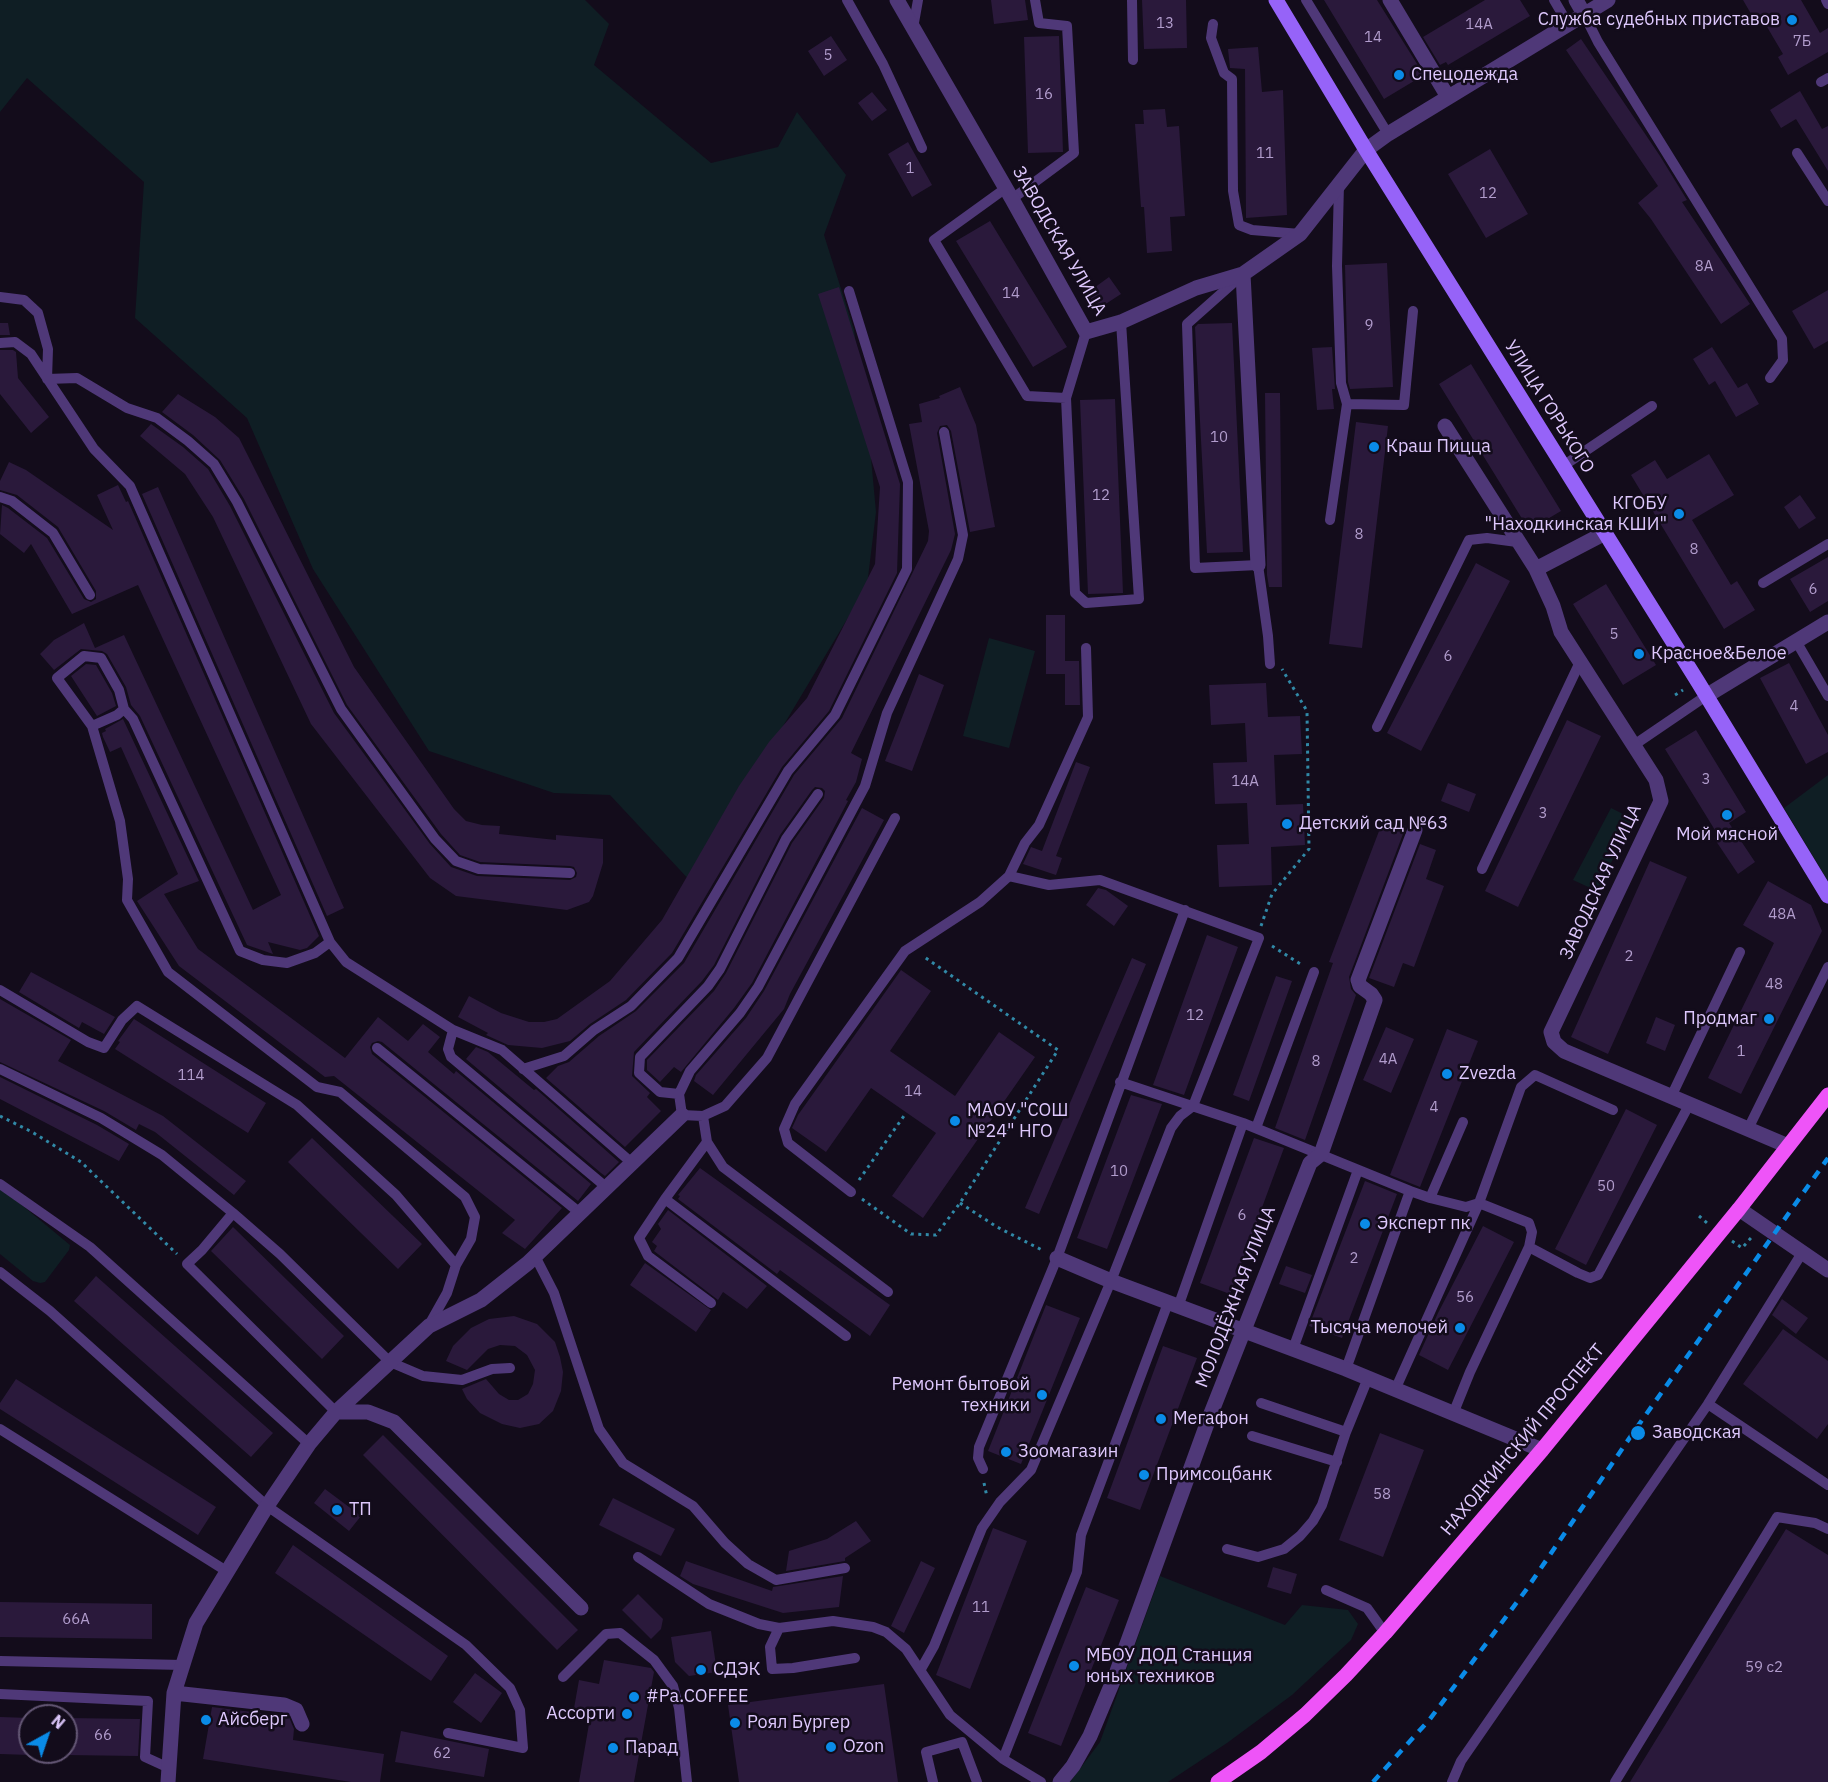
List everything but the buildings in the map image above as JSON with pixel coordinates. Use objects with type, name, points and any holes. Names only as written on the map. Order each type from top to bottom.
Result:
[{"type":"main road","name":"УЛИЦА ГОРЬКОГО","points":[[1276,0],[1366,150],[1828,896]]},
{"type":"main road","name":"НАХОДКИНСКИЙ ПРОСПЕКТ","points":[[1218,1782],[1262,1752],[1305,1715],[1385,1633],[1542,1450],[1739,1209],[1828,1095]]},
{"type":"street","name":"ЗАВОДСКАЯ УЛИЦА","points":[[897,0],[1009,193],[1086,332],[1121,322],[1196,288],[1243,274],[1300,234],[1366,150],[1388,134],[1608,0]]},
{"type":"street","points":[[1390,0],[1448,97]]},
{"type":"street","points":[[1576,0],[1584,14]]},
{"type":"street","points":[[1243,274],[1258,565]]},
{"type":"street","name":"ЗАВОДСКАЯ УЛИЦА","points":[[1445,426],[1536,569],[1553,606],[1561,632],[1656,780],[1661,801],[1551,1032],[1554,1042],[1564,1051],[1788,1146]]},
{"type":"street","points":[[1536,569],[1605,533]]},
{"type":"street","points":[[1706,696],[1828,622]]},
{"type":"street","name":"МОЛОДЁЖНАЯ УЛИЦА","points":[[1060,1782],[1073,1766],[1090,1736],[1116,1674],[1244,1330],[1310,1163],[1321,1154],[1375,1000],[1360,986],[1358,980],[1415,830]]},
{"type":"street","points":[[168,1775],[174,1693],[196,1623],[267,1506],[309,1444],[336,1412],[429,1326],[481,1300],[535,1256],[682,1115]]},
{"type":"street","points":[[1739,1209],[1828,1270]]},
{"type":"street","points":[[1057,1258],[1173,1305],[1346,1369],[1542,1450]]},
{"type":"street","points":[[336,1412],[368,1412],[394,1422],[581,1608]]},
{"type":"street","points":[[174,1693],[284,1705],[296,1710],[302,1724]]},
{"type":"lane","points":[[847,0],[883,64],[922,148]]},
{"type":"lane","points":[[913,28],[918,0]]},
{"type":"lane","points":[[1035,0],[1039,23],[1067,26],[1074,153],[934,240],[1027,396],[1066,398]]},
{"type":"lane","points":[[1132,0],[1133,60]]},
{"type":"lane","points":[[1306,0],[1388,134]]},
{"type":"lane","points":[[1554,0],[1568,24]]},
{"type":"lane","points":[[1826,0],[1828,4]]},
{"type":"lane","points":[[1584,14],[1598,42],[1782,339],[1783,360],[1770,378]]},
{"type":"lane","points":[[1213,24],[1211,38],[1224,73],[1232,79],[1233,191],[1239,225],[1252,230],[1300,234]]},
{"type":"lane","points":[[1797,153],[1828,201]]},
{"type":"lane","points":[[1330,520],[1347,404],[1340,372],[1337,266],[1339,184]]},
{"type":"lane","points":[[1243,274],[1187,324],[1195,568],[1258,565],[1270,663]]},
{"type":"lane","points":[[523,1069],[564,1056],[594,1030],[632,1006],[678,958],[788,771],[835,715],[907,569],[908,482],[849,291]]},
{"type":"lane","points":[[0,297],[24,300],[39,313],[48,349],[47,379]]},
{"type":"lane","points":[[1347,404],[1404,405],[1413,311]]},
{"type":"lane","points":[[1086,332],[1066,398],[1075,592],[1086,603],[1139,599],[1121,322]]},
{"type":"lane","points":[[0,343],[15,342],[31,354],[94,449],[130,486],[330,942],[346,962],[453,1030],[502,1050],[632,1163]]},
{"type":"lane","points":[[47,379],[77,378],[126,408],[157,418],[214,464],[237,502],[341,710],[435,839],[456,861],[479,869],[570,873]]},
{"type":"lane","points":[[1563,466],[1652,406]]},
{"type":"lane","points":[[895,818],[767,1058],[725,1106],[703,1116],[682,1115],[679,1094],[690,1071],[740,1013],[758,987],[865,786],[886,713],[958,559],[963,535],[944,432]]},
{"type":"lane","points":[[0,497],[12,501],[53,533],[90,595]]},
{"type":"lane","points":[[1377,727],[1469,540],[1487,538],[1517,542]]},
{"type":"lane","points":[[1762,583],[1828,544]]},
{"type":"lane","points":[[1796,641],[1828,696]]},
{"type":"lane","points":[[851,1192],[788,1143],[784,1129],[795,1104],[905,951],[980,902],[1009,876],[1025,843],[1039,825],[1088,717],[1086,648]]},
{"type":"lane","points":[[330,942],[315,953],[286,963],[263,960],[240,951],[133,719],[124,709],[119,690],[101,658],[84,656],[57,678],[92,726],[120,821],[128,879],[127,900],[168,972],[316,1087],[340,1092],[465,1197],[475,1218],[471,1239],[456,1266],[447,1293],[429,1326]]},
{"type":"lane","points":[[1482,869],[1581,662]]},
{"type":"lane","points":[[1634,746],[1706,696]]},
{"type":"lane","points":[[92,726],[117,715],[124,709]]},
{"type":"lane","points":[[679,1094],[660,1092],[639,1073],[640,1057],[714,977],[786,838],[818,794]]},
{"type":"lane","points":[[921,1669],[934,1646],[982,1528],[1000,1502],[1031,1470],[1111,1281],[1171,1128],[1180,1116],[1193,1106],[1259,938],[1100,880],[1049,885],[1009,876]]},
{"type":"lane","points":[[983,1469],[978,1458],[979,1447],[1057,1258],[1185,910]]},
{"type":"lane","points":[[1671,1097],[1740,952]]},
{"type":"lane","points":[[1748,1128],[1828,967]]},
{"type":"lane","points":[[1256,1128],[1314,972]]},
{"type":"lane","points":[[0,990],[88,1042],[104,1048],[122,1020],[137,1006],[297,1105],[396,1195],[456,1266]]},
{"type":"lane","points":[[453,1030],[448,1049],[451,1057],[606,1187]]},
{"type":"lane","points":[[377,1048],[580,1213]]},
{"type":"lane","points":[[0,1069],[101,1118],[162,1155],[280,1254],[390,1362],[423,1376],[462,1380],[492,1369],[510,1368]]},
{"type":"lane","points":[[1395,1390],[1479,1203],[1521,1087],[1535,1075],[1613,1110]]},
{"type":"lane","points":[[1120,1082],[1243,1123],[1430,1198],[1466,1207],[1479,1203],[1528,1223],[1532,1232],[1529,1247],[1470,1372],[1453,1414]]},
{"type":"lane","points":[[1529,1247],[1590,1278],[1598,1275],[1689,1105]]},
{"type":"lane","points":[[703,1116],[707,1142],[723,1167],[888,1292]]},
{"type":"lane","points":[[1430,1198],[1463,1122]]},
{"type":"lane","points":[[1003,1759],[1077,1572],[1081,1535],[1243,1123]]},
{"type":"lane","points":[[707,1142],[639,1238],[648,1256],[711,1303]]},
{"type":"lane","points":[[1293,1349],[1358,1170]]},
{"type":"lane","points":[[0,1184],[90,1247],[309,1444]]},
{"type":"lane","points":[[1346,1369],[1410,1191]]},
{"type":"lane","points":[[665,1199],[846,1336]]},
{"type":"lane","points":[[233,1213],[187,1264],[336,1412]]},
{"type":"lane","points":[[1452,1782],[1461,1761],[1708,1404],[1802,1253]]},
{"type":"lane","points":[[535,1256],[554,1293],[599,1429],[623,1463],[693,1506],[725,1543],[748,1564],[776,1580],[844,1568]]},
{"type":"lane","points":[[0,1272],[50,1311],[267,1506],[466,1645],[510,1688],[520,1710],[523,1748],[448,1733]]},
{"type":"lane","points":[[1227,1549],[1258,1557],[1284,1549],[1313,1521],[1322,1505],[1346,1432],[1368,1378]]},
{"type":"lane","points":[[1261,1403],[1346,1432]]},
{"type":"lane","points":[[1708,1404],[1828,1485]]},
{"type":"lane","points":[[0,1429],[228,1572]]},
{"type":"lane","points":[[1252,1436],[1337,1462]]},
{"type":"lane","points":[[1615,1782],[1777,1517],[1815,1523],[1828,1529]]},
{"type":"lane","points":[[638,1557],[709,1604],[759,1624],[779,1628],[833,1621],[873,1627],[896,1640],[906,1649],[950,1715],[1003,1759],[1041,1782]]},
{"type":"lane","points":[[1326,1590],[1367,1608],[1385,1633]]},
{"type":"lane","points":[[779,1628],[770,1647],[772,1669],[855,1658]]},
{"type":"lane","points":[[563,1677],[606,1634],[620,1634],[654,1660],[673,1686],[680,1708],[687,1782]]},
{"type":"lane","points":[[0,1661],[183,1665]]},
{"type":"lane","points":[[0,1694],[148,1701],[145,1757],[168,1775]]},
{"type":"lane","points":[[933,1782],[926,1752],[963,1742],[976,1782]]},
{"type":"path","points":[[1270,663],[1282,669],[1306,711],[1309,849],[1272,894],[1262,919],[1259,938],[1314,972]]},
{"type":"path","points":[[906,1113],[851,1192],[911,1234],[936,1235],[960,1203],[1058,1050],[911,947]]},
{"type":"path","points":[[0,1116],[32,1132],[81,1162],[187,1264]]},
{"type":"path","points":[[960,1203],[997,1227],[1057,1258]]},
{"type":"shaded area","points":[[0,0],[585,0],[609,24],[594,65],[711,163],[778,147],[797,112],[846,175],[824,235],[854,330],[870,447],[876,512],[867,586],[756,771],[693,884],[610,795],[554,793],[429,751],[313,569],[247,418],[135,318],[144,182],[27,78],[0,112]]},
{"type":"shaded area","points":[[989,638],[1035,651],[1009,748],[963,736]]},
{"type":"shaded area","points":[[1828,775],[1828,881],[1784,808]]},
{"type":"shaded area","points":[[1611,808],[1633,819],[1597,891],[1573,880]]},
{"type":"shaded area","points":[[0,1187],[70,1245],[69,1250],[45,1282],[33,1281],[0,1254]]},
{"type":"shaded area","points":[[1160,1576],[1285,1625],[1302,1605],[1348,1610],[1358,1624],[1351,1640],[1292,1695],[1227,1743],[1168,1782],[1070,1782],[1100,1742]]},
{"type":"railway","points":[[1373,1782],[1430,1719],[1526,1590],[1635,1430],[1828,1158]]},
{"type":"place","name":"Служба судебных приставов","points":[[1792,20]]},
{"type":"place","name":"Спецодежда","points":[[1399,75]]},
{"type":"place","name":"Краш Пицца","points":[[1374,447]]},
{"type":"place","name":"КГОБУ \"Находкинская КШИ\"","points":[[1679,514]]},
{"type":"place","name":"Красное&Белое","points":[[1639,654]]},
{"type":"place","name":"Мой мясной","points":[[1727,815]]},
{"type":"place","name":"Детский сад №63","points":[[1287,824]]},
{"type":"place","name":"Продмаг","points":[[1769,1019]]},
{"type":"place","name":"Zvezda","points":[[1447,1074]]},
{"type":"place","name":"МАОУ \"СОШ №24\" НГО","points":[[955,1121]]},
{"type":"place","name":"Эксперт пк","points":[[1365,1224]]},
{"type":"place","name":"Тысяча мелочей","points":[[1460,1328]]},
{"type":"place","name":"Ремонт бытовой техники","points":[[1042,1395]]},
{"type":"place","name":"Мегафон","points":[[1161,1419]]},
{"type":"place","name":"Заводская","points":[[1638,1433]]},
{"type":"place","name":"Зоомагазин","points":[[1006,1452]]},
{"type":"place","name":"Примсоцбанк","points":[[1144,1475]]},
{"type":"place","name":"ТП","points":[[337,1510]]},
{"type":"place","name":"МБОУ ДОД Станция юных техников","points":[[1074,1666]]},
{"type":"place","name":"СДЭК","points":[[701,1670]]},
{"type":"place","name":"#Pa.COFFEE","points":[[634,1697]]},
{"type":"place","name":"Ассорти","points":[[627,1714]]},
{"type":"place","name":"Айсберг","points":[[206,1720]]},
{"type":"place","name":"Роял Бургер","points":[[735,1723]]},
{"type":"place","name":"Ozon","points":[[831,1747]]},
{"type":"place","name":"Парад","points":[[613,1748]]}]
